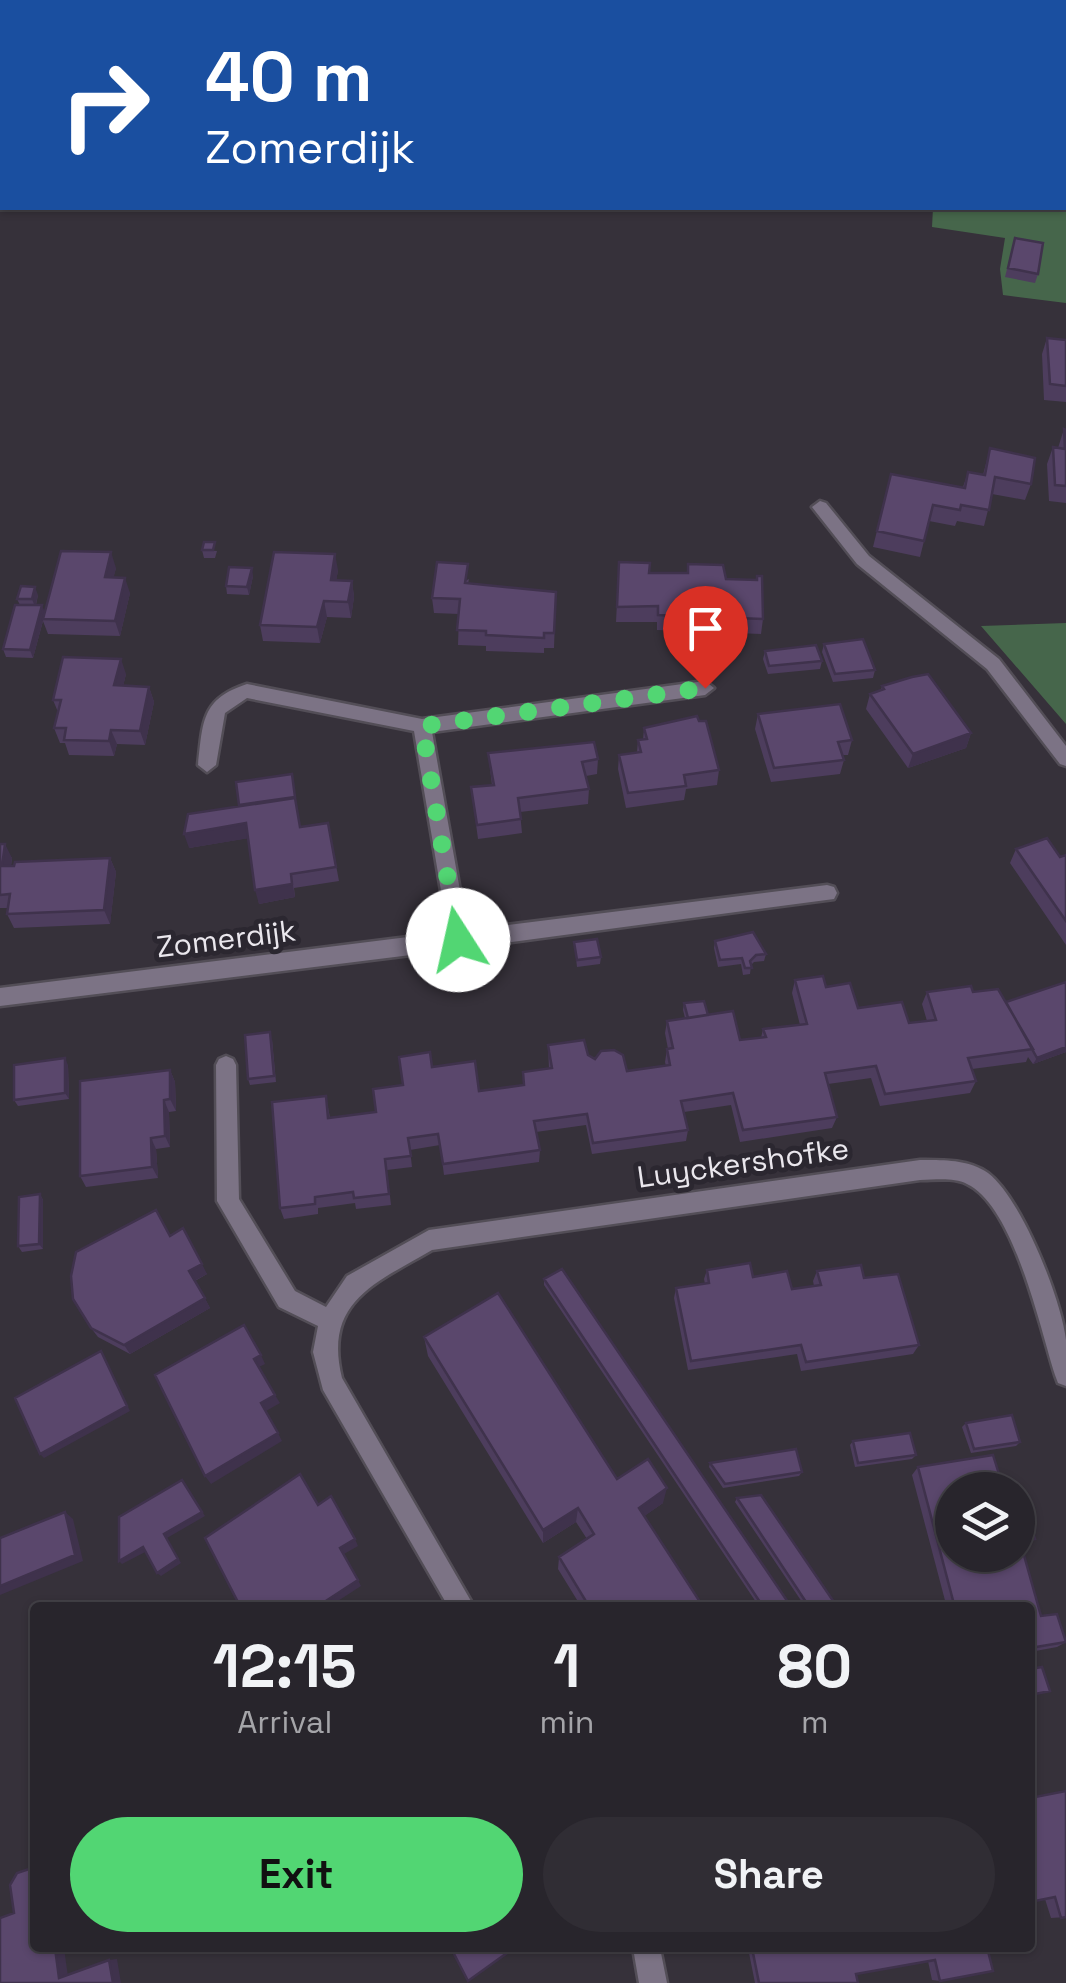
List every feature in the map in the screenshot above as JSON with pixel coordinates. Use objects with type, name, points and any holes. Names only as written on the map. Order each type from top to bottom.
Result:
[{"type":"street","points":[[820,507],[862,560],[992,664],[1066,759]]},
{"type":"street","points":[[207,765],[215,709],[229,696],[246,691],[422,726],[705,688]]},
{"type":"street","points":[[422,726],[458,940]]},
{"type":"street","name":"Zomerdijk","points":[[0,997],[827,892]]},
{"type":"street","points":[[226,1065],[228,1200],[287,1298],[330,1320],[324,1352],[331,1382],[459,1602]]},
{"type":"street","name":"Luyckershofke","points":[[330,1320],[354,1283],[430,1240],[920,1170],[954,1170],[978,1178],[1005,1202],[1066,1375]]},
{"type":"street","points":[[648,1952],[653,1983]]},
{"type":"green space","points":[[933,210],[1066,210],[1066,303],[1003,295],[1000,269],[1005,238],[932,227]]},
{"type":"green space","points":[[1066,623],[1066,724],[981,626]]},
{"type":"building","points":[[1015,238],[1043,243],[1038,274],[1008,268]]},
{"type":"building","points":[[1047,338],[1066,340],[1066,386],[1050,384]]},
{"type":"building","points":[[1066,430],[1066,486],[1055,485],[1053,447],[1065,449]]},
{"type":"building","points":[[990,448],[1035,458],[1031,484],[995,477],[989,510],[933,505],[924,541],[877,531],[891,474],[965,488],[968,472],[985,475]]},
{"type":"building","points":[[204,542],[215,542],[213,550],[202,550]]},
{"type":"building","points":[[61,551],[111,552],[105,577],[125,578],[115,621],[43,619]]},
{"type":"building","points":[[274,552],[335,554],[331,580],[352,581],[348,602],[324,601],[317,627],[260,625]]},
{"type":"building","points":[[437,562],[468,564],[465,583],[556,592],[554,633],[544,633],[544,638],[457,630],[460,599],[432,598]]},
{"type":"building","points":[[619,562],[650,563],[649,573],[688,573],[688,564],[723,565],[726,579],[757,580],[757,576],[762,576],[763,619],[658,615],[658,606],[617,607]]},
{"type":"building","points":[[229,567],[252,568],[247,587],[226,586]]},
{"type":"building","points":[[21,586],[35,587],[32,599],[17,599]]},
{"type":"building","points":[[15,605],[42,605],[30,650],[3,649]]},
{"type":"building","points":[[863,639],[875,670],[835,674],[824,644]]},
{"type":"building","points":[[816,645],[822,661],[769,666],[765,651]]},
{"type":"building","points":[[63,657],[121,659],[114,685],[149,687],[140,731],[111,730],[109,741],[64,740],[66,728],[54,728],[61,700],[53,700]]},
{"type":"building","points":[[928,674],[971,733],[913,754],[870,694],[884,689],[882,686]]},
{"type":"building","points":[[840,704],[852,740],[838,742],[844,760],[774,768],[758,714]]},
{"type":"building","points":[[697,716],[699,721],[706,721],[719,770],[684,775],[686,786],[628,793],[619,755],[641,752],[638,740],[647,739],[644,728]]},
{"type":"building","points":[[594,742],[598,759],[582,762],[589,789],[518,798],[521,819],[477,825],[471,787],[494,785],[488,753]]},
{"type":"building","points":[[292,774],[295,797],[239,805],[236,782]]},
{"type":"building","points":[[295,798],[300,827],[328,823],[336,867],[291,874],[292,884],[255,890],[246,823],[184,834],[188,814]]},
{"type":"building","points":[[1047,838],[1060,857],[1066,855],[1066,921],[1016,849]]},
{"type":"building","points":[[0,844],[5,844],[2,866],[14,866],[15,862],[110,858],[104,910],[7,914],[10,894],[0,895]]},
{"type":"building","points":[[753,932],[766,954],[756,955],[750,961],[752,968],[745,968],[742,958],[720,960],[715,941]]},
{"type":"building","points":[[597,939],[601,957],[577,960],[574,942]]},
{"type":"building","points":[[823,976],[826,987],[850,983],[858,1008],[902,1002],[909,1023],[936,1020],[927,992],[971,986],[973,992],[998,989],[1033,1049],[968,1058],[976,1081],[885,1094],[876,1066],[825,1073],[837,1117],[743,1130],[733,1093],[681,1101],[688,1130],[593,1143],[587,1114],[534,1121],[540,1150],[443,1164],[438,1134],[408,1138],[411,1156],[385,1159],[389,1194],[354,1198],[353,1192],[315,1197],[315,1204],[280,1208],[272,1102],[326,1096],[328,1118],[376,1112],[373,1089],[403,1085],[399,1057],[430,1052],[432,1067],[475,1061],[479,1091],[524,1085],[523,1072],[552,1068],[548,1045],[584,1040],[588,1055],[595,1059],[601,1051],[614,1050],[623,1055],[627,1071],[670,1065],[667,1049],[673,1048],[667,1021],[733,1011],[740,1040],[766,1037],[763,1029],[807,1024],[795,980]]},
{"type":"building","points":[[1066,982],[1066,1047],[1037,1058],[1006,1002]]},
{"type":"building","points":[[704,1001],[708,1015],[688,1018],[684,1003]]},
{"type":"building","points":[[270,1032],[274,1076],[248,1079],[245,1035]]},
{"type":"building","points":[[65,1058],[65,1093],[14,1100],[14,1065]]},
{"type":"building","points":[[170,1070],[170,1099],[164,1100],[165,1136],[151,1138],[152,1167],[80,1176],[80,1081]]},
{"type":"building","points":[[40,1194],[39,1244],[18,1246],[19,1197]]},
{"type":"building","points":[[156,1210],[170,1236],[183,1228],[202,1264],[189,1271],[205,1298],[124,1345],[91,1328],[73,1299],[71,1276],[76,1252]]},
{"type":"building","points":[[750,1263],[753,1277],[787,1271],[792,1289],[821,1285],[817,1271],[861,1265],[864,1278],[898,1274],[919,1345],[806,1362],[801,1345],[691,1361],[676,1288],[709,1283],[707,1270]]},
{"type":"building","points":[[562,1269],[788,1602],[760,1602],[544,1279]]},
{"type":"building","points":[[498,1293],[617,1479],[648,1459],[667,1488],[639,1508],[700,1602],[586,1602],[559,1557],[594,1534],[578,1508],[543,1530],[424,1337]]},
{"type":"building","points":[[244,1325],[261,1355],[254,1359],[275,1395],[261,1403],[278,1433],[205,1476],[155,1375]]},
{"type":"building","points":[[101,1351],[127,1406],[40,1454],[15,1398]]},
{"type":"building","points":[[1012,1415],[1020,1442],[974,1449],[966,1423]]},
{"type":"building","points":[[910,1433],[916,1455],[858,1463],[853,1441]]},
{"type":"building","points":[[796,1449],[802,1472],[725,1484],[710,1463]]},
{"type":"building","points":[[993,1455],[998,1472],[935,1472],[935,1532],[918,1467]]},
{"type":"building","points":[[300,1474],[318,1505],[331,1496],[355,1539],[340,1548],[358,1580],[324,1602],[238,1602],[205,1538]]},
{"type":"building","points":[[182,1480],[202,1512],[164,1534],[178,1559],[157,1573],[143,1547],[119,1561],[119,1517]]},
{"type":"building","points":[[761,1495],[834,1602],[806,1602],[737,1498]]},
{"type":"building","points":[[65,1512],[75,1555],[0,1586],[0,1538]]},
{"type":"building","points":[[946,1572],[1029,1572],[1041,1616],[1057,1614],[1066,1642],[1035,1647],[1035,1602],[953,1602]]},
{"type":"building","points":[[1042,1667],[1050,1691],[1035,1694],[1035,1668]]},
{"type":"building","points":[[1066,1791],[1066,1917],[1061,1918],[1055,1897],[1035,1901],[1035,1797]]},
{"type":"building","points":[[30,1869],[30,1952],[56,1952],[59,1978],[109,1960],[113,1983],[0,1983],[0,1918],[14,1913],[10,1885],[17,1873]]},
{"type":"building","points":[[453,1952],[508,1952],[468,1981]]},
{"type":"building","points":[[753,1952],[988,1952],[993,1971],[940,1981],[935,1960],[856,1974],[858,1983],[759,1983]]},
{"type":"route","points":[[458,940],[422,726],[705,688]]}]
